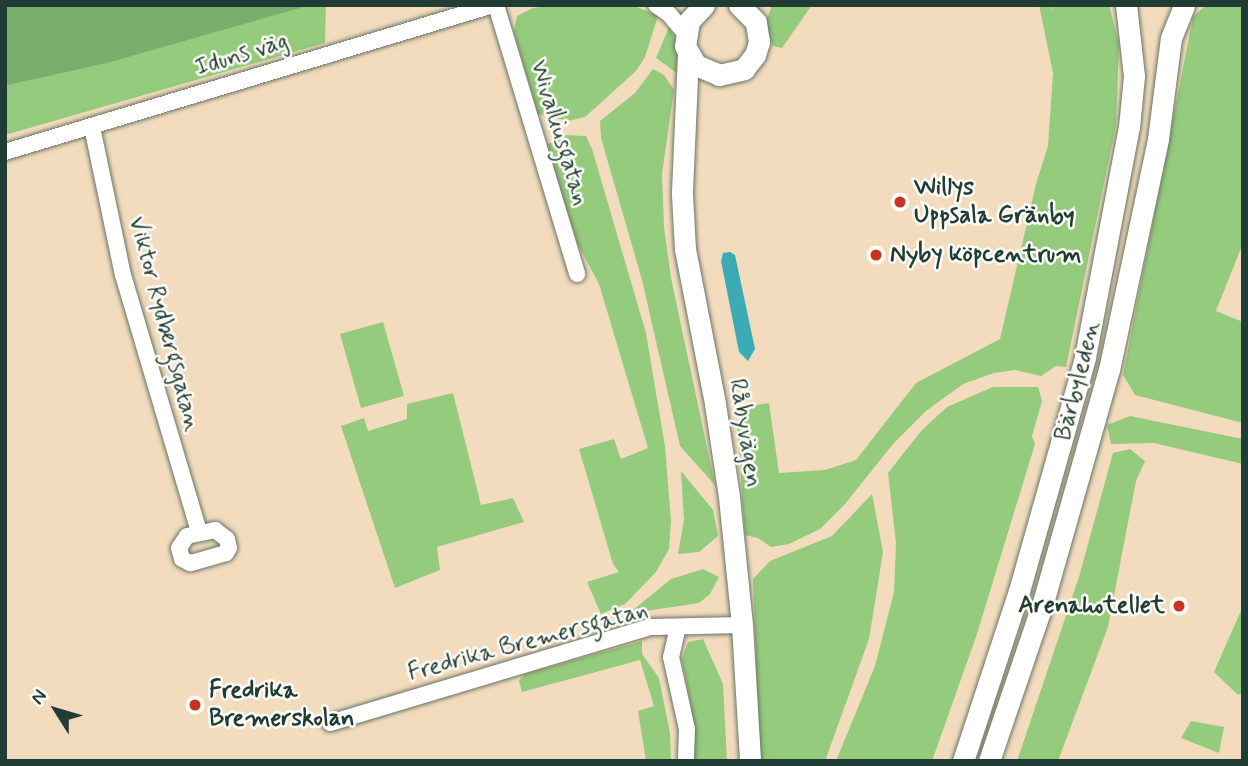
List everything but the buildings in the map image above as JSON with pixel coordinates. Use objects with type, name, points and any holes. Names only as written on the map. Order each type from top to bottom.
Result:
[{"type":"main road","points":[[699,6],[688,21],[686,44],[706,72],[719,75],[744,68],[755,55],[759,43],[759,13],[739,5]]},
{"type":"main road","name":"Bärbyleden","points":[[963,761],[1019,591],[1085,357],[1129,127],[1134,76],[1126,5]]},
{"type":"main road","name":"Bärbyleden","points":[[989,761],[1044,599],[1110,370],[1158,139],[1171,38],[1184,5]]},
{"type":"main road","name":"Råbyvägen","points":[[686,44],[688,114],[682,194],[685,249],[715,404],[729,497],[742,625],[750,761]]},
{"type":"main road","points":[[688,114],[719,75]]},
{"type":"street","name":"Iduns väg","points":[[5,152],[418,25],[495,5]]},
{"type":"street","name":"Wivalliusgatan","points":[[495,5],[577,274]]},
{"type":"street","points":[[663,10],[686,44]]},
{"type":"street","name":"Viktor Rydbergsgatan","points":[[92,127],[123,275],[199,532]]},
{"type":"street","name":"Fredrika Bremersgatan","points":[[330,723],[651,627],[742,625]]},
{"type":"street","points":[[678,627],[671,657],[687,729],[686,761]]},
{"type":"green space","points":[[5,5],[311,5],[108,63],[5,86]]},
{"type":"green space","points":[[311,5],[326,5],[325,43],[5,135],[5,86],[108,63]]},
{"type":"green space","points":[[553,5],[633,5],[658,16],[645,57],[636,71],[585,117],[568,121],[538,114],[514,32],[517,16],[533,8]]},
{"type":"green space","points":[[772,5],[812,5],[782,48],[773,46],[765,24]]},
{"type":"green space","points":[[1039,5],[1050,5],[1054,13],[1051,5],[1109,5],[1119,44],[1116,125],[1066,367],[1056,366],[1041,376],[1015,370],[994,373],[963,384],[926,411],[893,444],[845,504],[820,529],[789,544],[771,547],[758,538],[745,535],[737,422],[754,405],[769,403],[779,473],[825,470],[856,460],[916,383],[1000,339],[1036,184],[1048,146],[1053,73]]},
{"type":"green space","points":[[1206,5],[1243,5],[1243,243],[1216,311],[1243,322],[1243,423],[1135,395],[1123,375],[1193,17]]},
{"type":"green space","points":[[669,27],[676,40],[678,74],[656,58]]},
{"type":"green space","points":[[653,69],[664,75],[674,90],[662,174],[664,227],[671,278],[715,485],[680,446],[642,280],[601,138],[600,121],[635,93]]},
{"type":"green space","points":[[566,135],[586,136],[592,149],[646,333],[665,446],[671,521],[669,549],[656,572],[625,604],[601,614],[587,582],[619,572],[613,564],[579,449],[614,439],[621,459],[648,448],[599,284],[578,245],[546,145]]},
{"type":"green space","points":[[383,322],[404,396],[361,408],[340,334]]},
{"type":"green space","points":[[993,387],[1038,387],[1042,401],[1032,436],[1035,444],[976,637],[932,761],[836,761],[875,666],[894,592],[896,543],[888,473],[921,431],[947,407]]},
{"type":"green space","points":[[453,393],[481,505],[513,498],[524,522],[437,547],[440,570],[395,588],[341,426],[364,418],[368,431],[407,419],[407,404]]},
{"type":"green space","points":[[1130,416],[1243,439],[1243,464],[1154,443],[1111,444],[1107,425]]},
{"type":"green space","points":[[1130,449],[1145,461],[1136,481],[1108,627],[1058,761],[1017,761],[1079,577],[1113,453]]},
{"type":"green space","points":[[681,471],[713,510],[718,536],[699,552],[678,554],[684,520]]},
{"type":"green space","points":[[872,494],[883,552],[869,639],[825,761],[762,761],[759,746],[753,579],[770,561],[832,536]]},
{"type":"green space","points":[[703,569],[719,577],[710,594],[699,603],[639,612],[633,610],[671,579]]},
{"type":"green space","points":[[1243,606],[1243,695],[1237,694],[1214,672]]},
{"type":"green space","points":[[703,639],[723,684],[727,761],[692,761],[691,706],[682,659],[688,642]]},
{"type":"green space","points":[[642,641],[642,654],[659,678],[670,733],[671,761],[646,761],[638,711],[654,706],[640,660],[522,692],[519,681],[525,674]]},
{"type":"green space","points":[[1191,721],[1224,727],[1219,753],[1181,738]]},
{"type":"water","points":[[730,252],[735,255],[755,349],[748,361],[739,352],[721,261],[723,253]]},
{"type":"place","name":"Willys Uppsala Gränby","points":[[900,202]]},
{"type":"place","name":"Nyby köpcentrum","points":[[876,255]]},
{"type":"place","name":"Arenahotellet","points":[[1179,606]]},
{"type":"place","name":"Fredrika Bremerskolan","points":[[195,705]]}]
